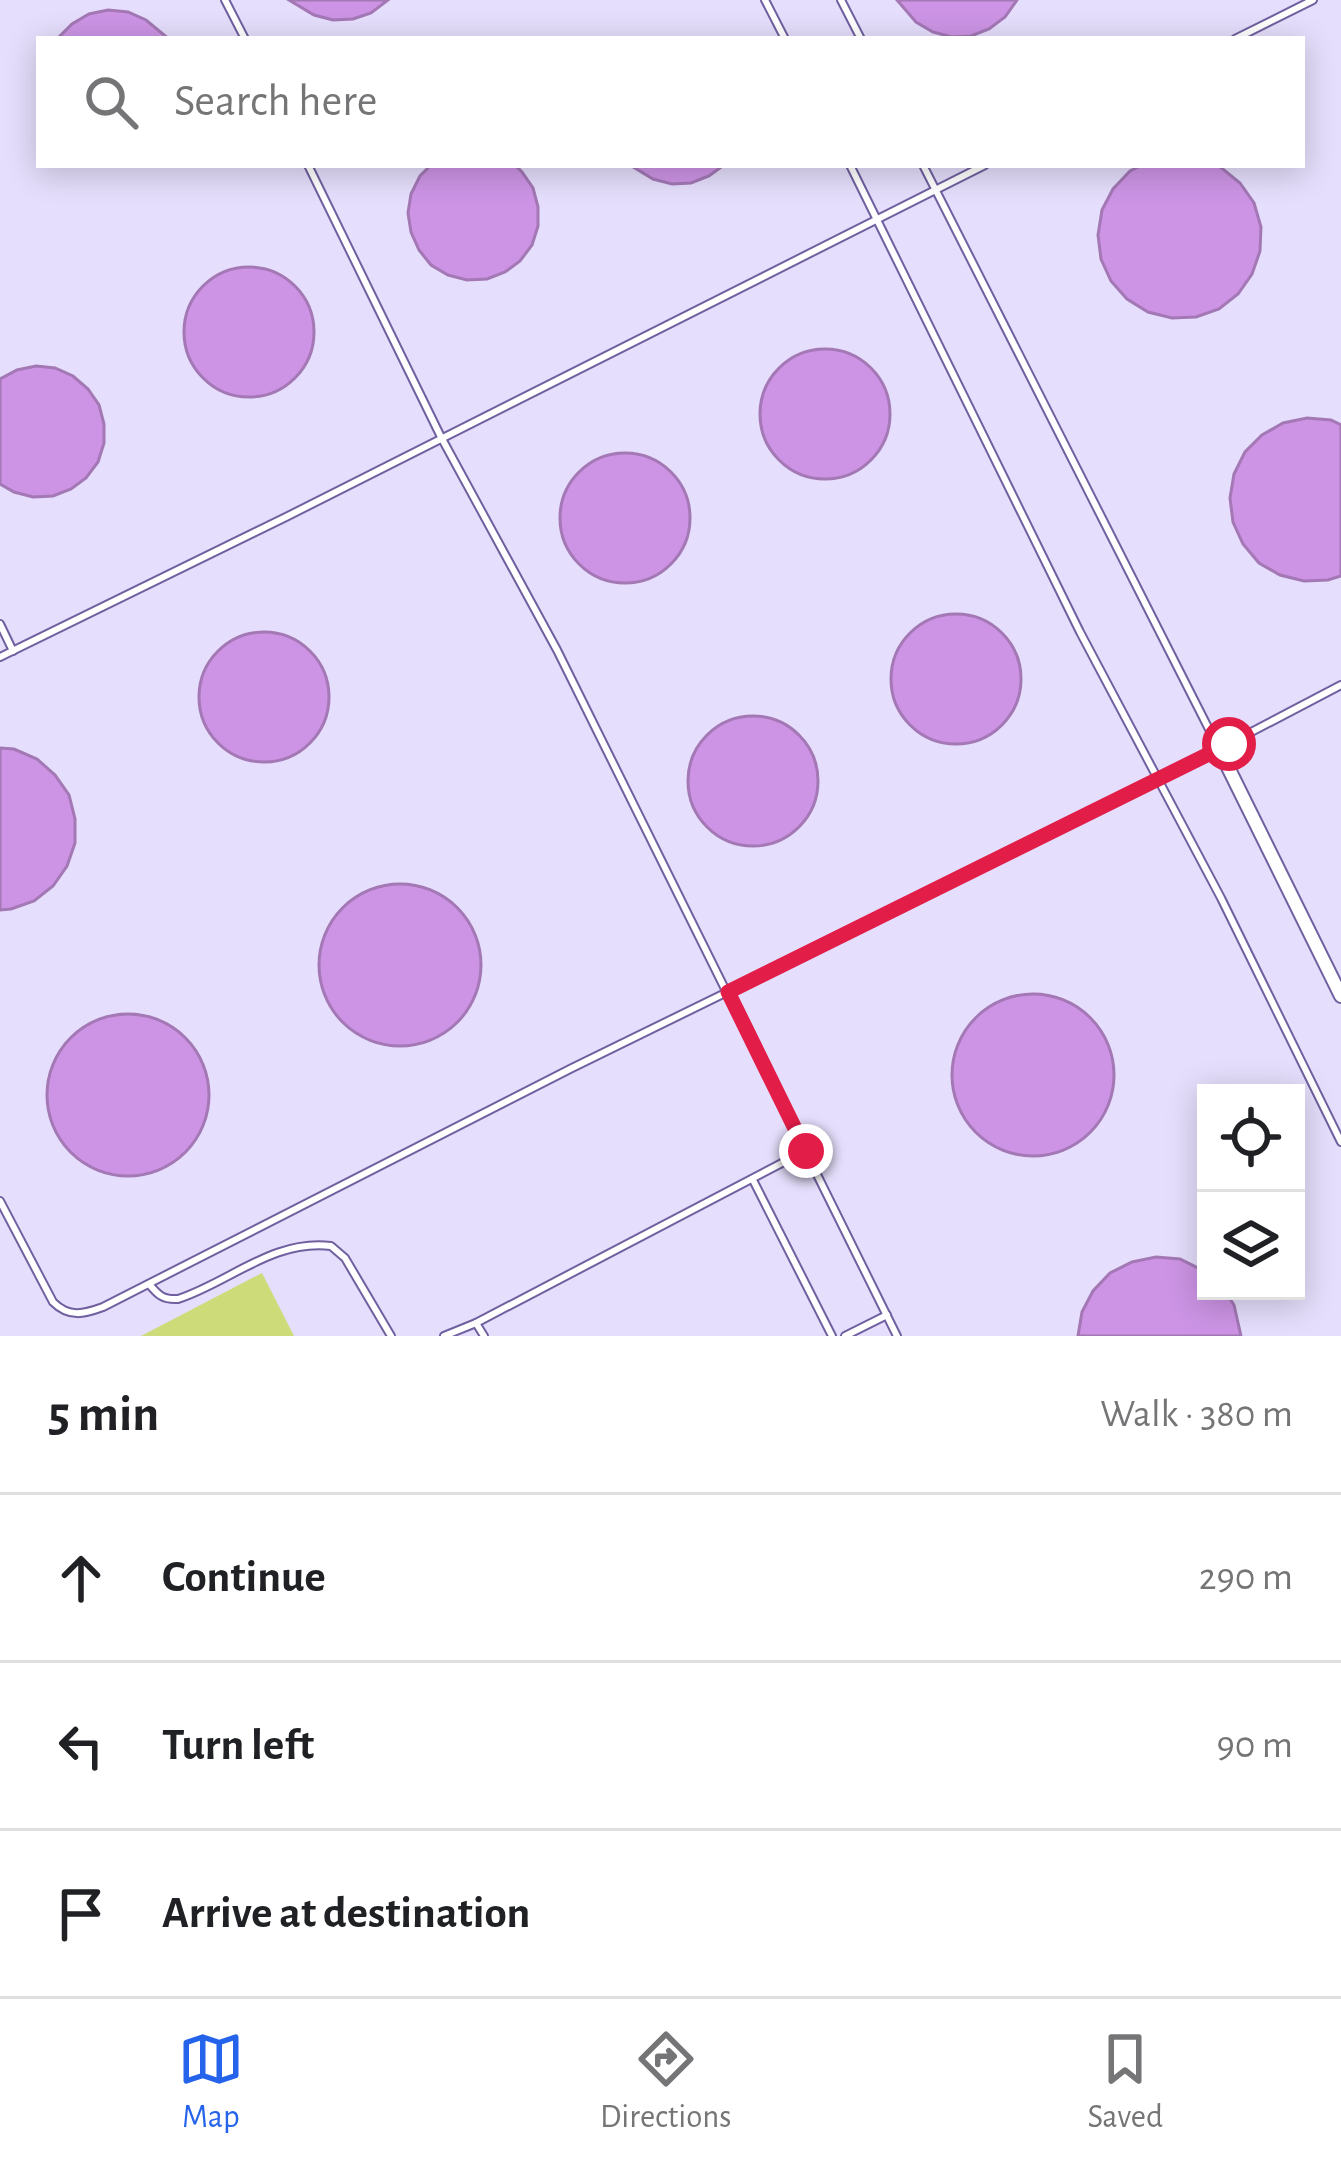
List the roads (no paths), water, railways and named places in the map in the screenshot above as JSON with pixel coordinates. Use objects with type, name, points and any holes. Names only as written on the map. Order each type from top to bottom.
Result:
[{"type":"street","points":[[1219,749],[1341,996]]},
{"type":"lane","points":[[225,0],[243,36]]},
{"type":"lane","points":[[765,0],[783,36]]},
{"type":"lane","points":[[842,0],[860,36]]},
{"type":"lane","points":[[1241,36],[1313,0]]},
{"type":"lane","points":[[309,168],[898,1336]]},
{"type":"lane","points":[[852,168],[1080,632],[1221,898],[1341,1142]]},
{"type":"lane","points":[[925,168],[1219,749]]},
{"type":"lane","points":[[0,657],[979,168]]},
{"type":"lane","points":[[0,624],[14,651]]},
{"type":"lane","points":[[0,1201],[60,1309],[87,1313],[572,1068],[1158,781],[1341,685]]},
{"type":"lane","points":[[444,1336],[806,1151]]},
{"type":"lane","points":[[753,1180],[832,1336]]},
{"type":"lane","points":[[149,1284],[167,1300],[178,1299],[260,1258],[302,1246],[331,1246],[345,1258],[391,1336]]},
{"type":"lane","points":[[845,1336],[887,1315]]},
{"type":"lane","points":[[476,1323],[484,1336]]}]
